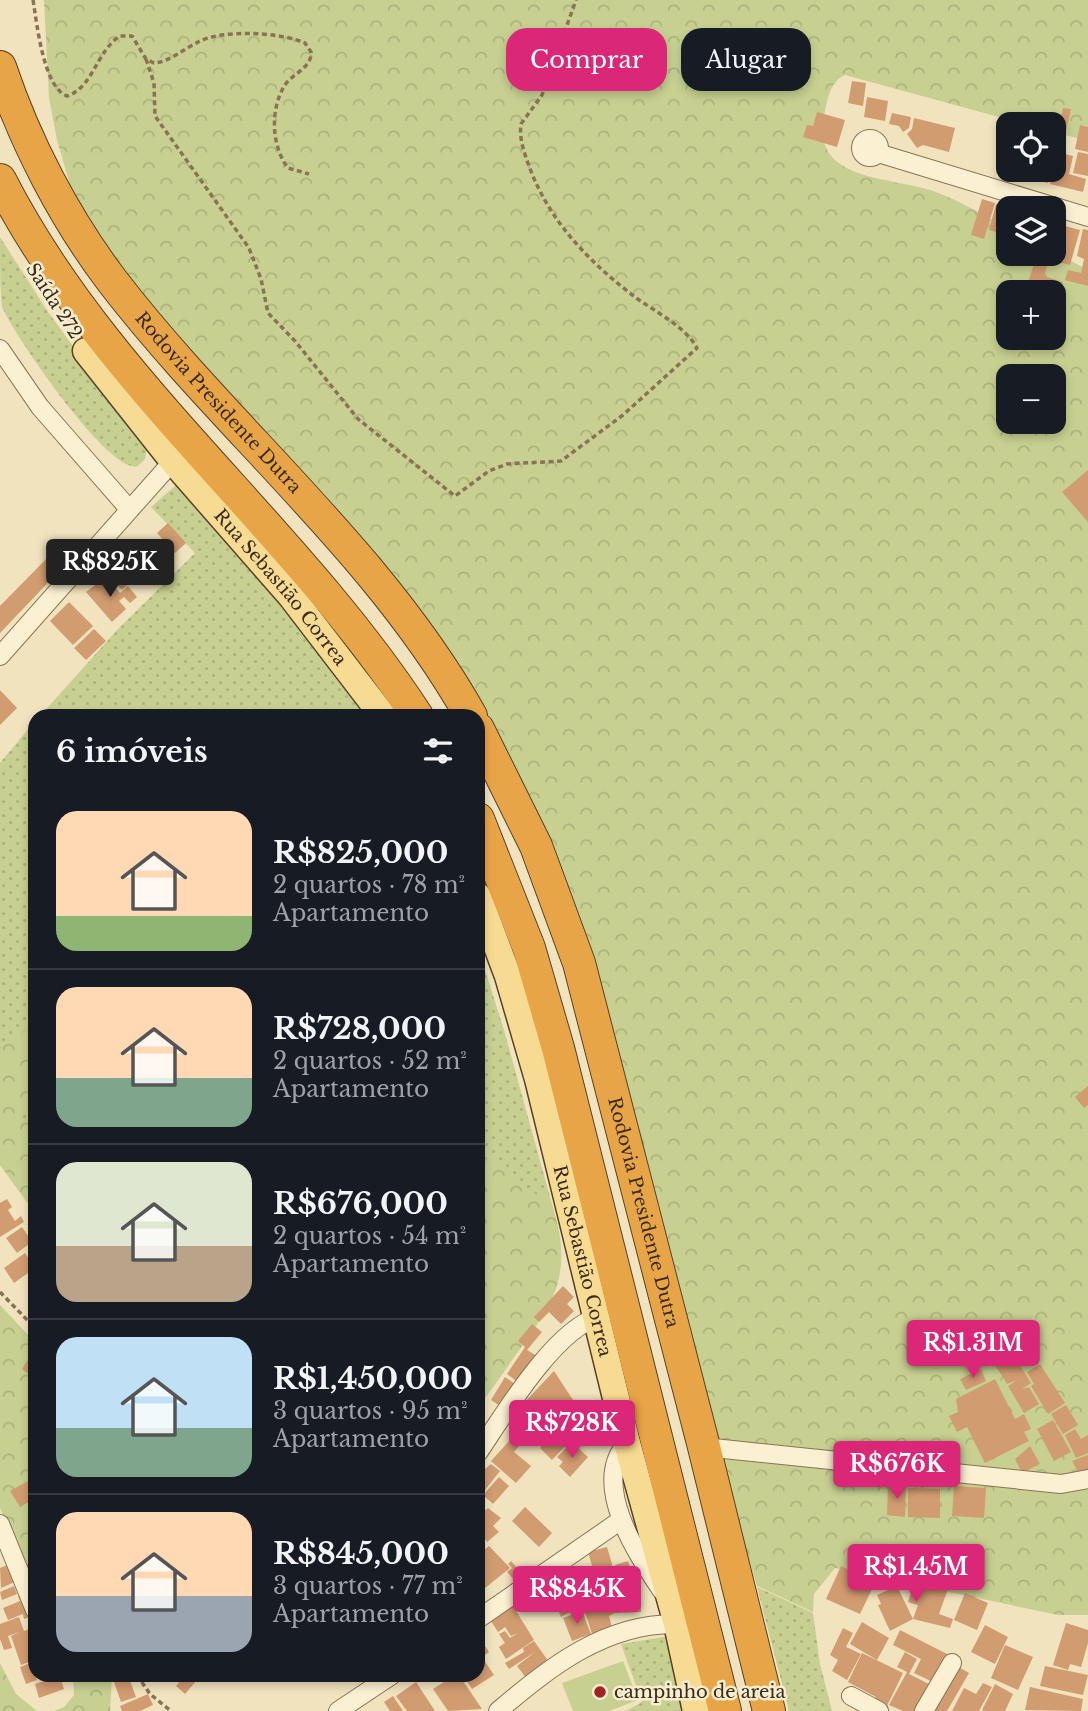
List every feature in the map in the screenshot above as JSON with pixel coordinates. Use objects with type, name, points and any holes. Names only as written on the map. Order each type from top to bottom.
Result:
[{"type":"highway","name":"Rodovia Presidente Dutra","points":[[0,66],[46,173],[112,281],[204,391],[268,457],[369,571],[433,658],[466,709]]},
{"type":"highway","points":[[0,180],[35,243],[113,352],[302,564],[412,709]]},
{"type":"highway","name":"Saída 272","points":[[0,215],[44,290],[86,351]]},
{"type":"highway","name":"Rodovia Presidente Dutra","points":[[485,743],[536,846],[579,963],[771,1711]]},
{"type":"highway","points":[[485,838],[529,948],[558,1048],[725,1711]]},
{"type":"main road","name":"Rua Sebastião Correa","points":[[86,351],[173,461],[291,596],[378,709]]},
{"type":"main road","name":"Rua Sebastião Correa","points":[[485,915],[508,976],[531,1054],[627,1443],[674,1614],[696,1711]]},
{"type":"street","points":[[878,153],[1088,217]]},
{"type":"street","points":[[0,349],[40,407],[129,509]]},
{"type":"street","points":[[0,656],[173,461]]},
{"type":"street","points":[[485,1443],[538,1367],[584,1323],[598,1317]]},
{"type":"street","points":[[498,1711],[585,1646],[615,1632],[658,1623],[674,1614],[621,1520],[614,1477],[615,1464],[627,1443]]},
{"type":"street","points":[[704,1447],[1061,1484],[1088,1479]]},
{"type":"street","points":[[485,1614],[621,1520]]},
{"type":"street","points":[[0,1524],[28,1593]]},
{"type":"street","points":[[924,1711],[952,1663]]},
{"type":"street","points":[[338,1711],[382,1682]]},
{"type":"street","points":[[851,1696],[879,1711]]},
{"type":"path","points":[[33,0],[48,73],[54,87],[62,95],[71,94],[79,88],[110,43],[120,36],[132,36],[146,59],[154,83],[155,116],[249,248],[261,279],[268,313],[295,341],[358,419],[455,496],[489,471],[507,464],[561,461],[622,415],[697,348],[680,331],[617,283],[558,223],[536,184],[523,148],[521,124],[542,96],[576,0]]},
{"type":"path","points":[[146,59],[159,63],[211,36],[223,33],[281,37],[305,43],[311,52],[310,61],[282,91],[275,134],[278,149],[288,168],[309,174]]},
{"type":"path","points":[[0,1292],[28,1321]]},
{"type":"path","points":[[142,1682],[150,1694],[171,1711]]},
{"type":"green space","points":[[44,0],[1088,0],[1088,141],[1066,135],[1066,112],[996,112],[996,116],[845,75],[836,81],[829,95],[823,134],[828,152],[840,164],[877,178],[936,192],[996,222],[996,266],[1066,266],[1066,258],[1088,270],[1088,1615],[1058,1615],[835,1568],[814,1594],[813,1612],[757,1586],[485,709],[482,709],[424,614],[359,534],[224,402],[93,235],[71,188],[57,140],[49,98]]},
{"type":"green space","points":[[0,237],[48,312],[147,447],[145,459],[138,466],[125,463],[86,427],[43,372],[10,322],[2,307]]},
{"type":"green space","points":[[183,479],[365,709],[46,709],[118,629],[195,553],[151,507]]},
{"type":"green space","points":[[28,729],[28,1203],[0,1165],[0,763]]},
{"type":"green space","points":[[485,970],[558,1226],[561,1246],[561,1264],[554,1295],[485,1397]]},
{"type":"green space","points":[[28,1030],[28,1107],[18,1121],[28,1120],[28,1203],[0,1165],[0,1047]]},
{"type":"green space","points":[[485,1157],[496,1159],[522,1186],[552,1204],[561,1247],[561,1265],[552,1296],[485,1397]]},
{"type":"green space","points":[[0,1305],[28,1335],[28,1570],[0,1508]]},
{"type":"green space","points":[[757,1587],[813,1613],[820,1664],[832,1711],[789,1711]]},
{"type":"green space","points":[[669,1636],[686,1711],[626,1711],[642,1702],[621,1644]]},
{"type":"green space","name":"campinho de areia","points":[[623,1661],[638,1700],[609,1711],[573,1711],[562,1683]]},
{"type":"green space","points":[[0,1663],[16,1694],[37,1711],[0,1711]]},
{"type":"green space","points":[[73,1682],[112,1682],[110,1711],[54,1711],[64,1707],[74,1695]]},
{"type":"building","points":[[852,81],[866,83],[863,106],[848,103]]},
{"type":"building","points":[[867,97],[888,101],[885,121],[864,117]]},
{"type":"building","points":[[1063,108],[1071,109],[1066,132],[1066,112],[1062,112]]},
{"type":"building","points":[[817,112],[845,120],[837,147],[803,137],[807,125],[813,126]]},
{"type":"building","points":[[892,113],[911,117],[909,128],[903,132],[899,126],[889,124]]},
{"type":"building","points":[[914,118],[955,128],[949,152],[923,145],[917,148],[907,134],[912,129]]},
{"type":"building","points":[[1080,125],[1088,127],[1088,152],[1075,149]]},
{"type":"building","points":[[1078,152],[1088,154],[1088,176],[1073,173]]},
{"type":"building","points":[[1066,154],[1073,156],[1069,174],[1086,179],[1083,192],[1050,184],[1066,182]]},
{"type":"building","points":[[982,199],[995,203],[984,239],[971,235]]},
{"type":"building","points":[[996,204],[996,232],[989,230]]},
{"type":"building","points":[[1066,226],[1080,230],[1070,265],[1066,264]]},
{"type":"building","points":[[1083,229],[1088,230],[1088,286],[1065,280],[1068,270],[1081,273],[1084,259],[1077,256]]},
{"type":"building","points":[[1033,266],[1047,266],[1044,276],[1057,280],[1029,280]]},
{"type":"building","points":[[1088,470],[1088,522],[1062,492]]},
{"type":"building","points":[[168,523],[186,543],[175,553],[157,533]]},
{"type":"building","points":[[141,540],[148,548],[139,557],[147,565],[122,590],[101,569],[127,544],[132,548]]},
{"type":"building","points":[[50,555],[62,568],[0,633],[0,606]]},
{"type":"building","points":[[103,579],[108,585],[111,582],[120,593],[128,586],[137,597],[130,603],[124,597],[119,601],[126,609],[112,622],[86,592]]},
{"type":"building","points":[[69,602],[93,626],[73,645],[50,621]]},
{"type":"building","points":[[94,629],[106,641],[86,660],[74,648]]},
{"type":"building","points":[[0,690],[17,708],[0,725]]},
{"type":"building","points":[[1088,1086],[1088,1105],[1084,1108],[1075,1097]]},
{"type":"building","points":[[7,1199],[12,1207],[8,1210],[15,1221],[21,1216],[24,1222],[0,1237],[0,1203]]},
{"type":"building","points":[[22,1227],[28,1236],[28,1245],[17,1253],[6,1238]]},
{"type":"building","points":[[25,1253],[28,1258],[28,1273],[14,1283],[4,1268]]},
{"type":"building","points":[[563,1286],[574,1297],[567,1304],[574,1311],[561,1324],[549,1312],[539,1322],[534,1317]]},
{"type":"building","points":[[532,1324],[542,1332],[527,1350],[537,1356],[519,1383],[507,1374],[525,1347],[518,1341]]},
{"type":"building","points":[[1013,1354],[1031,1383],[1022,1389],[1029,1387],[1039,1404],[1024,1413],[1008,1386],[1017,1380],[1007,1384],[995,1365]]},
{"type":"building","points":[[28,1360],[28,1374],[22,1369]]},
{"type":"building","points":[[1040,1364],[1065,1403],[1048,1414],[1031,1386],[1034,1384],[1027,1372]]},
{"type":"building","points":[[981,1369],[986,1381],[966,1390],[960,1379]]},
{"type":"building","points":[[554,1371],[575,1403],[557,1423],[534,1403],[525,1412],[520,1407]]},
{"type":"building","points":[[505,1377],[518,1386],[503,1408],[491,1400]]},
{"type":"building","points":[[995,1379],[1015,1419],[1024,1414],[1031,1429],[1024,1432],[1029,1441],[985,1463],[967,1427],[957,1432],[949,1416],[958,1412],[956,1399]]},
{"type":"building","points":[[1066,1405],[1078,1425],[1063,1434],[1051,1414]]},
{"type":"building","points":[[534,1406],[555,1426],[552,1430],[554,1432],[558,1428],[571,1440],[552,1460],[540,1448],[550,1437],[542,1430],[533,1439],[517,1424]]},
{"type":"building","points":[[1053,1420],[1071,1452],[1054,1461],[1037,1429]]},
{"type":"building","points":[[1075,1429],[1081,1439],[1088,1435],[1088,1453],[1076,1458],[1065,1435]]},
{"type":"building","points":[[510,1440],[520,1445],[514,1452],[531,1466],[516,1483],[491,1461]]},
{"type":"building","points":[[568,1446],[572,1450],[576,1446],[588,1457],[570,1477],[559,1466],[563,1462],[557,1457]]},
{"type":"building","points":[[1030,1446],[1040,1464],[1022,1473],[1015,1459]]},
{"type":"building","points":[[1088,1455],[1088,1471],[1080,1475],[1072,1461]]},
{"type":"building","points":[[491,1464],[500,1471],[485,1490],[485,1469]]},
{"type":"building","points":[[499,1477],[509,1486],[493,1504],[485,1497],[485,1493]]},
{"type":"building","points":[[28,1481],[28,1502],[20,1507],[10,1491]]},
{"type":"building","points":[[888,1486],[906,1487],[905,1517],[887,1515]]},
{"type":"building","points":[[954,1486],[986,1488],[984,1518],[952,1516]]},
{"type":"building","points":[[908,1488],[940,1489],[940,1518],[908,1517]]},
{"type":"building","points":[[525,1507],[552,1533],[539,1547],[512,1521]]},
{"type":"building","points":[[488,1508],[501,1518],[493,1526],[499,1532],[487,1542],[485,1510]]},
{"type":"building","points":[[489,1546],[510,1568],[485,1588],[485,1549]]},
{"type":"building","points":[[607,1547],[619,1588],[600,1593],[588,1552]]},
{"type":"building","points":[[511,1561],[520,1571],[523,1568],[527,1573],[516,1582],[507,1572],[512,1568],[508,1564]]},
{"type":"building","points":[[628,1561],[639,1597],[624,1597],[615,1565]]},
{"type":"building","points":[[10,1564],[17,1581],[1,1588],[0,1568]]},
{"type":"building","points":[[841,1566],[875,1583],[860,1614],[826,1599]]},
{"type":"building","points":[[917,1574],[949,1586],[939,1614],[953,1619],[950,1628],[913,1619],[918,1605],[908,1602]]},
{"type":"building","points":[[14,1586],[17,1594],[2,1600],[0,1592]]},
{"type":"building","points":[[897,1586],[913,1619],[890,1631],[878,1605],[881,1604],[877,1595]]},
{"type":"building","points":[[607,1592],[609,1597],[641,1600],[641,1612],[615,1613],[609,1616],[612,1627],[592,1634],[583,1605],[588,1603],[586,1596]]},
{"type":"building","points":[[26,1593],[28,1618],[24,1619],[23,1614],[8,1620],[3,1608],[20,1601],[18,1596]]},
{"type":"building","points":[[571,1593],[577,1608],[561,1617],[554,1599]]},
{"type":"building","points":[[965,1593],[988,1603],[977,1630],[954,1620]]},
{"type":"building","points":[[512,1604],[534,1640],[506,1659],[499,1647],[505,1643],[499,1634],[505,1631],[510,1638],[518,1633],[511,1636],[505,1627],[498,1632],[489,1618]]},
{"type":"building","points":[[582,1611],[591,1634],[572,1641],[563,1618]]},
{"type":"building","points":[[19,1617],[24,1631],[28,1630],[28,1662],[21,1665],[11,1636],[20,1632],[8,1636],[12,1648],[4,1650],[0,1639],[0,1624]]},
{"type":"building","points":[[862,1622],[889,1638],[877,1660],[850,1644]]},
{"type":"building","points":[[1066,1623],[1088,1630],[1088,1643],[1081,1667],[1070,1664],[1068,1670],[1053,1665]]},
{"type":"building","points":[[985,1625],[1008,1637],[995,1664],[971,1652]]},
{"type":"building","points":[[843,1628],[853,1633],[846,1647],[861,1654],[847,1680],[832,1671],[838,1660],[830,1655]]},
{"type":"building","points":[[900,1630],[949,1655],[935,1683],[914,1673],[921,1659],[893,1645]]},
{"type":"building","points":[[534,1641],[549,1662],[527,1679],[517,1666],[535,1652],[509,1669],[505,1663],[524,1652],[523,1648]]},
{"type":"building","points":[[1005,1645],[1033,1657],[1018,1690],[991,1678]]},
{"type":"building","points":[[905,1652],[917,1659],[909,1674],[933,1686],[919,1711],[903,1711],[889,1705],[907,1672],[897,1667]]},
{"type":"building","points":[[862,1653],[903,1673],[886,1708],[874,1702],[876,1697],[848,1682]]},
{"type":"building","points":[[485,1662],[494,1675],[485,1681]]},
{"type":"building","points":[[28,1664],[28,1682],[32,1682],[26,1684],[20,1667]]},
{"type":"building","points":[[957,1666],[969,1673],[947,1711],[931,1711]]},
{"type":"building","points":[[1045,1666],[1088,1675],[1083,1695],[1040,1686]]},
{"type":"building","points":[[62,1682],[64,1689],[39,1698],[35,1684]]},
{"type":"building","points":[[114,1682],[131,1682],[136,1697],[121,1702]]},
{"type":"building","points":[[179,1682],[195,1682],[185,1694],[176,1686]]},
{"type":"building","points":[[416,1682],[435,1711],[407,1711],[396,1696]]},
{"type":"building","points":[[444,1682],[464,1682],[482,1709],[448,1711],[433,1689]]},
{"type":"building","points":[[468,1682],[483,1682],[472,1689]]},
{"type":"building","points":[[983,1683],[992,1687],[979,1711],[952,1711],[964,1688],[976,1694]]},
{"type":"building","points":[[995,1684],[1013,1694],[1005,1711],[984,1711],[982,1710]]},
{"type":"building","points":[[1030,1687],[1083,1699],[1081,1711],[1025,1710]]},
{"type":"building","points":[[148,1694],[153,1705],[140,1711],[122,1711],[120,1706]]},
{"type":"building","points":[[393,1696],[403,1711],[390,1711],[384,1702]]},
{"type":"place","name":"campinho de areia","points":[[600,1692]]}]
